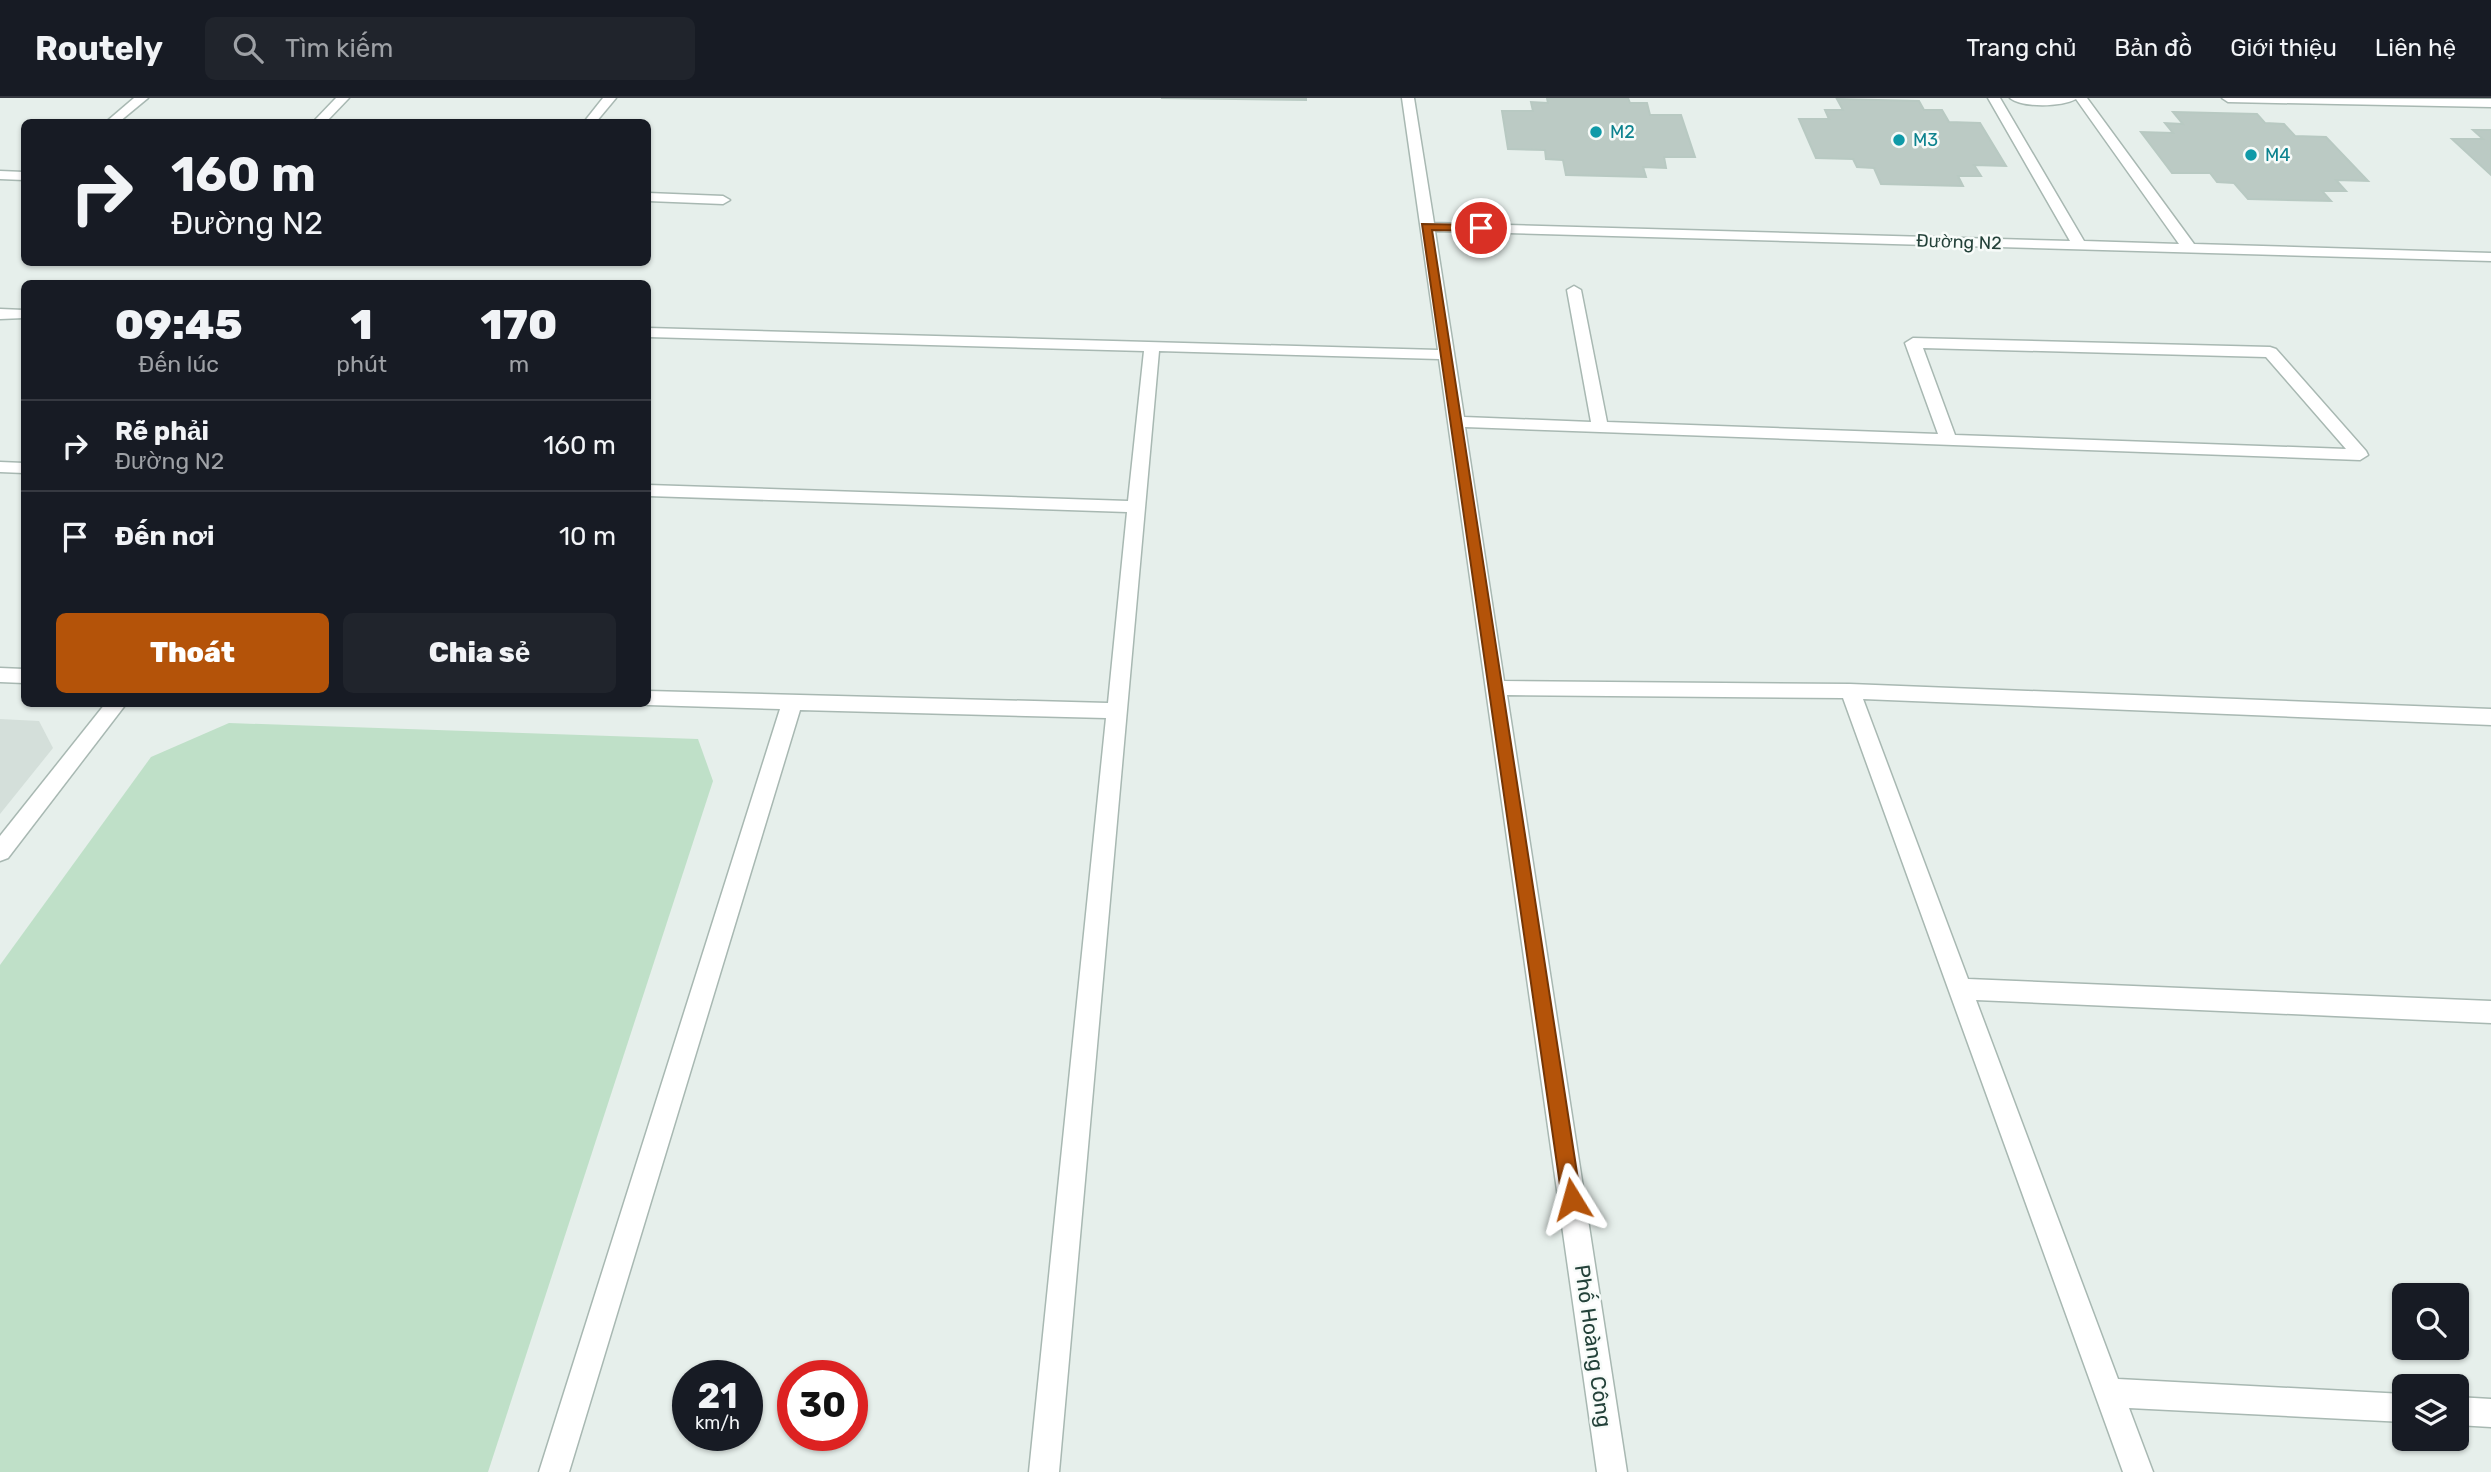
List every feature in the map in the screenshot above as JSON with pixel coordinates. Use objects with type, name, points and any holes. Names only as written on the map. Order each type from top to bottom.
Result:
[{"type":"street","points":[[117,119],[142,98]]},
{"type":"street","points":[[322,119],[343,98]]},
{"type":"street","points":[[592,119],[610,98]]},
{"type":"street","name":"Phố Hoàng Công","points":[[1408,98],[1612,1472]]},
{"type":"street","points":[[1994,98],[2079,245]]},
{"type":"street","points":[[2016,98],[2048,101],[2070,98]]},
{"type":"street","points":[[2081,98],[2189,248]]},
{"type":"street","points":[[2228,98],[2491,103]]},
{"type":"street","points":[[0,175],[21,176]]},
{"type":"street","points":[[651,197],[723,200]]},
{"type":"street","name":"Đường N2","points":[[1426,226],[2491,257]]},
{"type":"street","points":[[1574,290],[1600,427]]},
{"type":"street","points":[[0,314],[21,314]]},
{"type":"street","points":[[651,332],[1447,355]]},
{"type":"street","points":[[1457,422],[2346,455],[2360,455],[2270,352],[1913,343],[1948,440]]},
{"type":"street","points":[[1044,1472],[1152,346]]},
{"type":"street","points":[[0,467],[21,468]]},
{"type":"street","points":[[651,490],[1136,507]]},
{"type":"street","points":[[0,676],[21,676]]},
{"type":"street","points":[[1496,688],[1850,691],[2491,717]]},
{"type":"street","points":[[1850,691],[2138,1472]]},
{"type":"street","points":[[651,698],[1116,711]]},
{"type":"street","points":[[554,1472],[792,703]]},
{"type":"street","points":[[0,852],[114,707]]},
{"type":"street","points":[[1960,989],[2491,1012]]},
{"type":"street","points":[[2109,1393],[2392,1407]]},
{"type":"street","points":[[2469,1412],[2491,1413]]},
{"type":"shaded area","points":[[0,719],[39,721],[53,748],[0,814]]},
{"type":"green space","points":[[229,723],[698,739],[713,781],[488,1472],[0,1472],[0,965],[151,757]]},
{"type":"building","points":[[1161,98],[1306,98],[1306,100]]},
{"type":"building","name":"M2","points":[[1547,98],[1628,98],[1630,103],[1647,103],[1650,115],[1681,115],[1695,157],[1664,157],[1666,168],[1643,167],[1646,177],[1566,175],[1563,160],[1546,159],[1545,150],[1508,149],[1502,111],[1533,111],[1531,102],[1548,103]]},
{"type":"building","name":"M3","points":[[1837,99],[1919,101],[1924,110],[1942,110],[1949,122],[1980,123],[2006,166],[1974,165],[1981,176],[1958,176],[1963,186],[1881,184],[1874,168],[1857,167],[1853,159],[1816,158],[1799,119],[1829,119],[1825,110],[1843,110]]},
{"type":"building","name":"M4","points":[[2173,112],[2257,114],[2265,123],[2284,124],[2295,136],[2326,137],[2368,181],[2336,180],[2346,191],[2322,191],[2331,201],[2248,199],[2234,183],[2217,182],[2210,173],[2172,173],[2141,132],[2173,133],[2165,123],[2183,124]]},
{"type":"building","points":[[2473,130],[2491,130],[2491,175],[2452,139],[2483,139]]},
{"type":"place","name":"M2","points":[[1596,132]]},
{"type":"place","name":"M3","points":[[1899,140]]},
{"type":"place","name":"M4","points":[[2251,155]]},
{"type":"route","points":[[1481,228],[1426,226],[1572,1199]]}]
